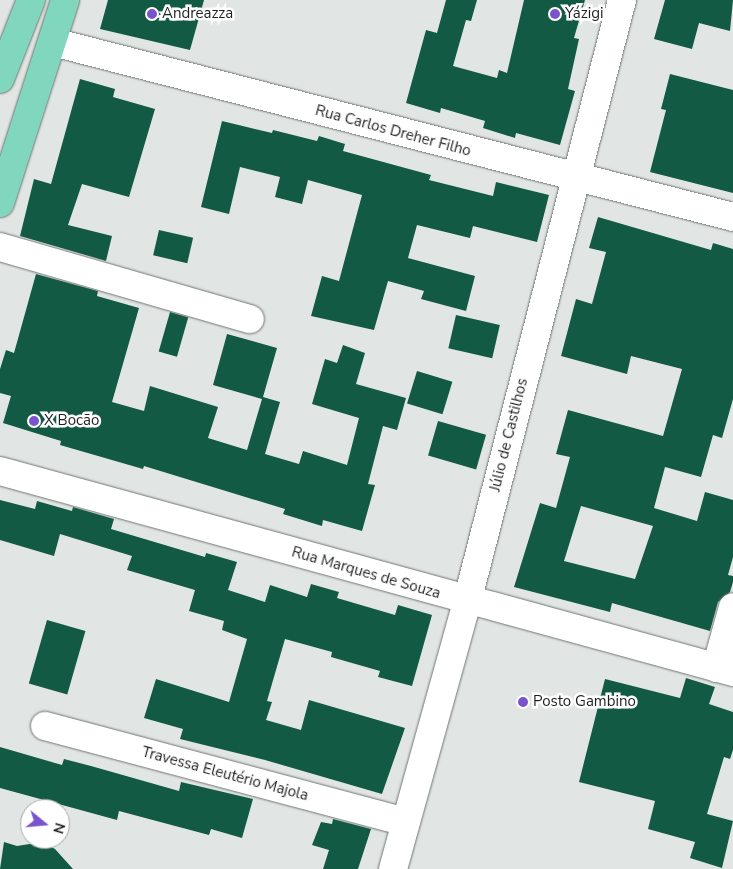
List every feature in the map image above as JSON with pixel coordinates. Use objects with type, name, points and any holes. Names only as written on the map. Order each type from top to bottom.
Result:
[{"type":"main road","points":[[0,79],[31,0]]},
{"type":"main road","points":[[0,203],[9,169],[53,42],[65,0]]},
{"type":"street","name":"Júlio de Castilhos","points":[[393,869],[404,822],[466,602],[622,0]]},
{"type":"street","name":"Rua Carlos Dreher Filho","points":[[53,42],[576,179],[733,217]]},
{"type":"street","points":[[0,247],[250,319]]},
{"type":"street","name":"Rua Marques de Souza","points":[[0,472],[466,602],[725,670]]},
{"type":"street","points":[[725,670],[733,606]]},
{"type":"street","name":"Travessa Eleutério Majola","points":[[45,726],[404,822]]},
{"type":"building","name":"Andreazza","points":[[108,0],[204,0],[190,50],[100,29]]},
{"type":"building","points":[[446,0],[477,0],[471,21],[466,20],[453,66],[497,78],[499,70],[507,73],[524,0],[585,0],[574,38],[579,39],[568,89],[575,91],[560,145],[516,133],[515,138],[483,128],[485,121],[441,108],[440,113],[406,103],[426,30],[437,33]]},
{"type":"building","points":[[665,0],[733,0],[730,31],[699,23],[692,49],[654,39]]},
{"type":"building","points":[[670,74],[733,90],[733,193],[650,172],[666,110],[661,109]]},
{"type":"building","points":[[80,79],[115,89],[113,97],[155,109],[129,197],[82,184],[68,225],[112,236],[106,261],[20,236],[34,179],[51,184]]},
{"type":"building","points":[[222,121],[272,133],[273,130],[317,141],[319,136],[345,144],[343,151],[431,175],[429,180],[493,196],[496,182],[549,195],[537,242],[473,226],[470,238],[417,225],[408,258],[475,276],[466,311],[421,299],[424,291],[388,281],[374,330],[311,316],[322,276],[339,281],[362,195],[308,180],[302,204],[275,197],[280,177],[240,167],[229,214],[201,207]]},
{"type":"building","points":[[598,217],[711,250],[713,243],[733,249],[733,399],[722,438],[713,435],[701,477],[665,467],[654,508],[697,521],[705,492],[733,500],[733,557],[728,575],[733,576],[733,582],[730,592],[718,602],[710,631],[612,603],[610,612],[514,587],[540,503],[556,508],[570,457],[556,454],[568,410],[663,436],[682,369],[631,356],[627,374],[561,356],[576,299],[592,304],[606,252],[589,248]],"holes":[[[581,506],[653,526],[635,579],[564,561]]]},
{"type":"building","points":[[159,230],[193,238],[187,263],[153,255]]},
{"type":"building","points":[[36,274],[98,291],[97,296],[139,308],[112,402],[144,411],[150,386],[218,407],[208,438],[247,450],[262,399],[213,385],[227,334],[277,348],[263,397],[280,402],[265,454],[299,464],[303,451],[347,465],[359,418],[312,404],[325,359],[337,363],[343,345],[365,353],[356,384],[406,398],[397,430],[383,426],[368,484],[375,485],[362,531],[323,520],[322,526],[283,514],[285,509],[144,466],[143,469],[60,445],[61,441],[3,423],[11,396],[0,393],[0,369],[6,350],[14,353]]},
{"type":"building","points":[[170,312],[188,317],[177,357],[159,351]]},
{"type":"building","points":[[456,315],[500,325],[492,358],[448,348]]},
{"type":"building","points":[[417,371],[452,382],[442,414],[407,404]]},
{"type":"building","points":[[438,421],[486,435],[476,469],[428,456]]},
{"type":"building","points":[[0,500],[35,509],[37,501],[72,511],[73,507],[114,519],[111,529],[205,557],[206,553],[237,562],[228,590],[265,602],[270,585],[307,597],[311,584],[339,592],[337,598],[395,615],[398,605],[432,615],[412,686],[378,677],[380,671],[331,657],[332,652],[285,639],[267,701],[272,702],[266,720],[301,730],[309,700],[405,728],[382,794],[265,760],[180,739],[183,729],[144,718],[156,679],[229,702],[247,639],[222,630],[224,621],[189,611],[195,590],[127,570],[132,556],[60,534],[54,556],[0,540]]},
{"type":"building","points":[[47,620],[85,631],[67,694],[29,683]]},
{"type":"building","points":[[686,678],[715,687],[709,704],[733,712],[733,750],[730,759],[724,757],[707,814],[733,821],[722,868],[690,858],[695,842],[648,829],[655,801],[579,782],[605,679],[680,698]]},
{"type":"building","points":[[0,747],[62,765],[64,759],[179,791],[181,782],[253,799],[242,838],[211,829],[209,835],[119,811],[117,820],[70,807],[70,799],[40,799],[0,788]]},
{"type":"building","points":[[333,819],[371,829],[358,869],[323,869],[329,850],[312,845],[321,822],[332,824]]},
{"type":"building","points":[[4,842],[20,846],[20,849],[55,849],[73,869],[0,869]]},
{"type":"place","name":"Andreazza","points":[[152,14]]},
{"type":"place","name":"Yázigi","points":[[555,14]]},
{"type":"place","name":"X Bocão","points":[[34,421]]},
{"type":"place","name":"Posto Gambino","points":[[523,702]]}]
